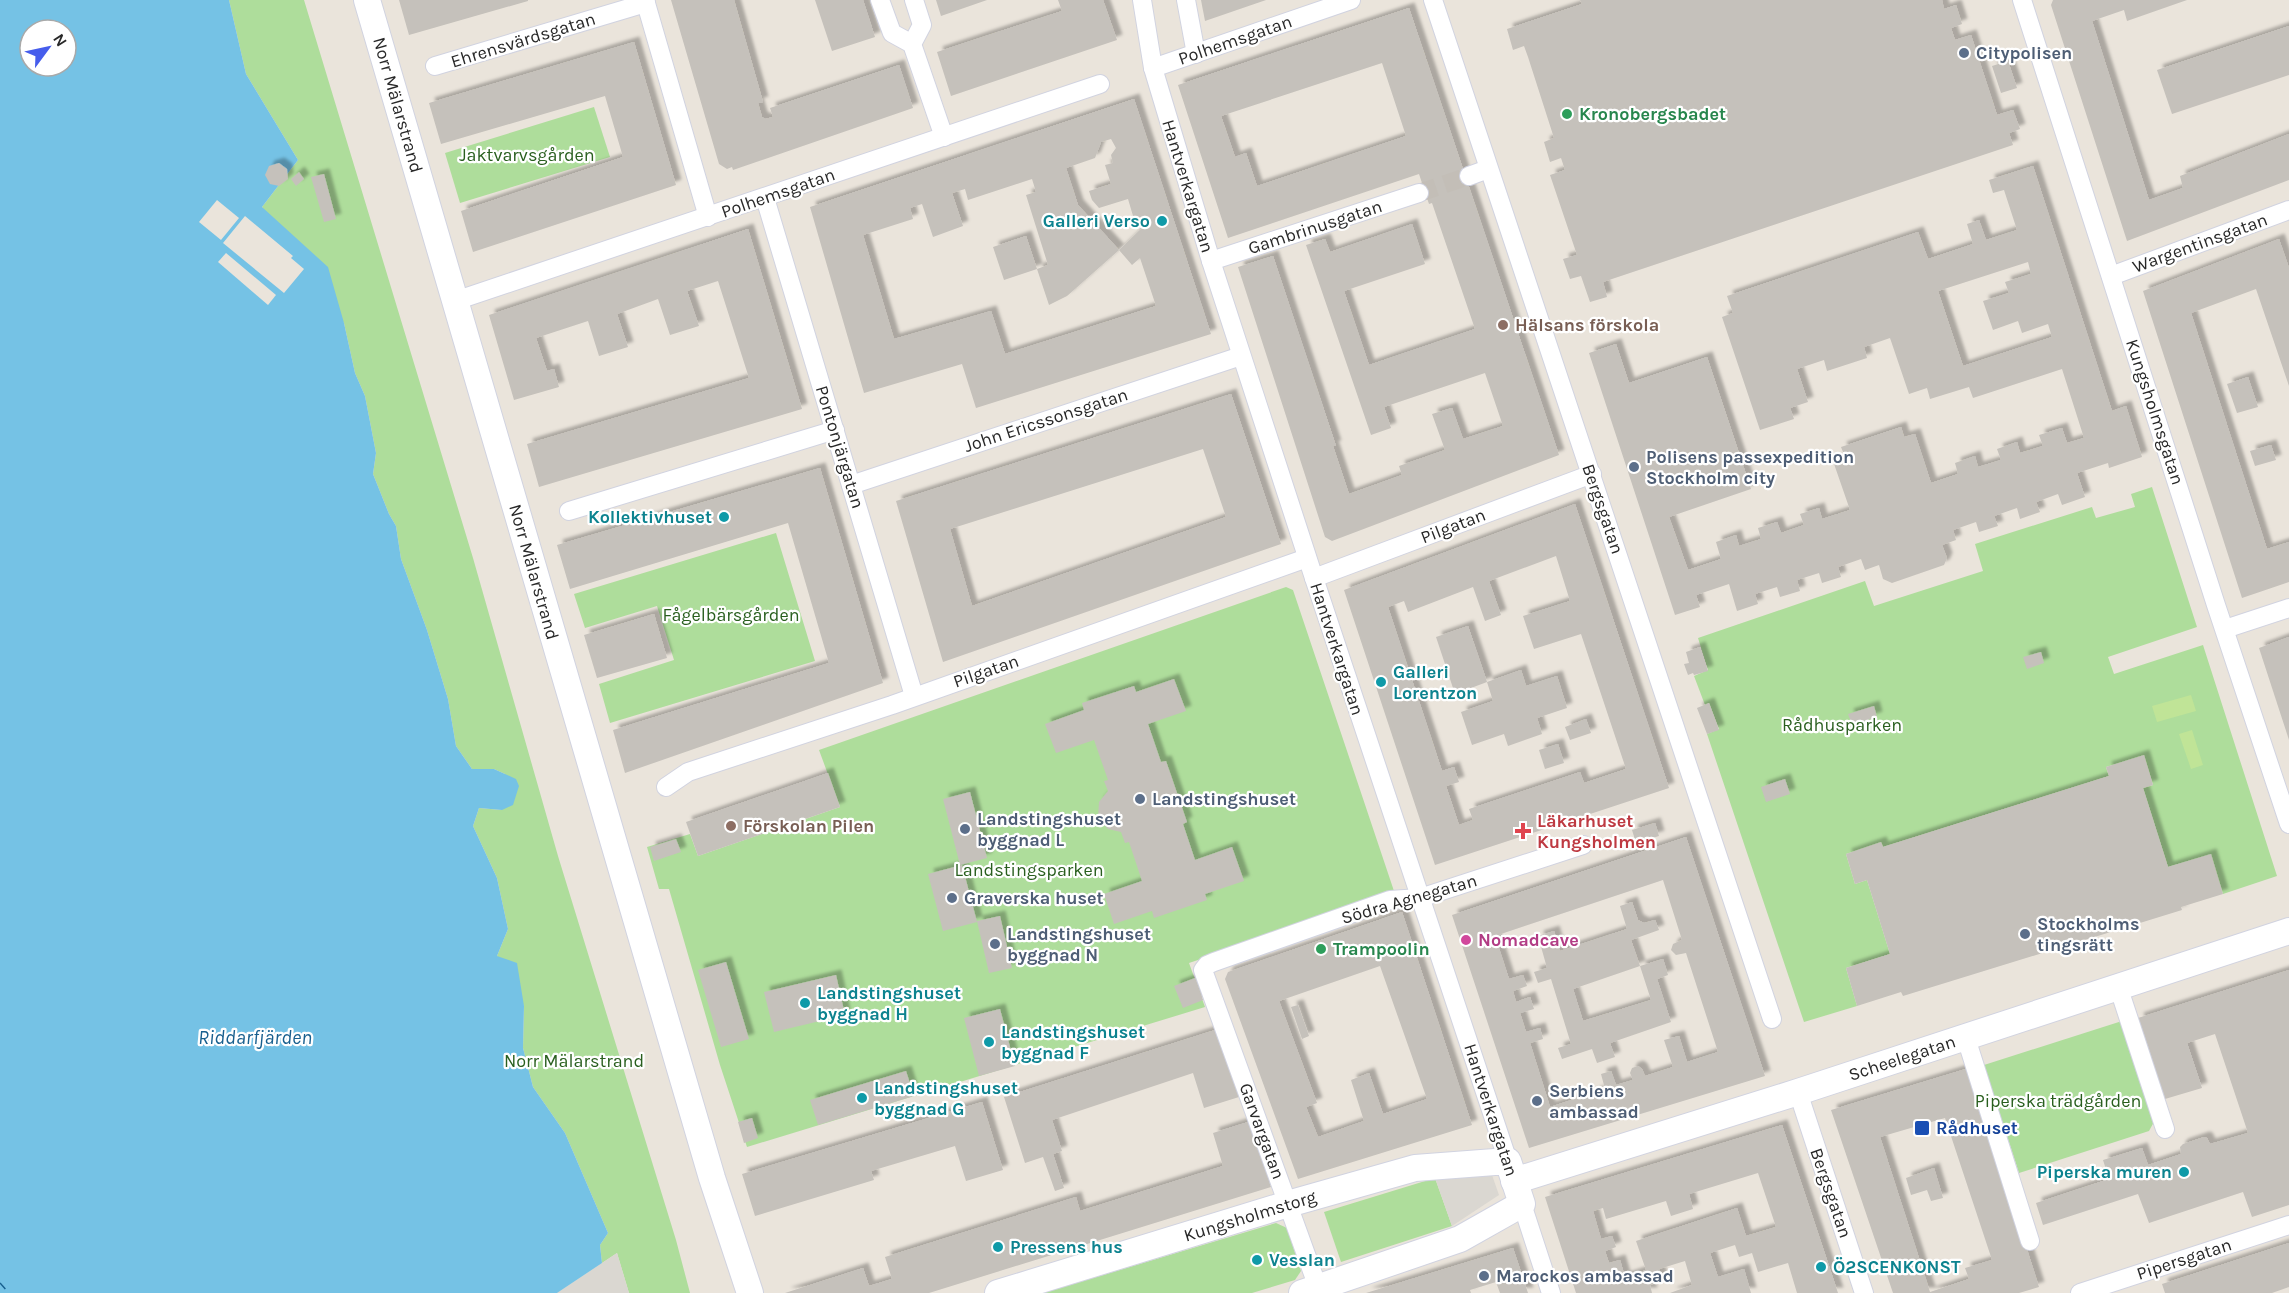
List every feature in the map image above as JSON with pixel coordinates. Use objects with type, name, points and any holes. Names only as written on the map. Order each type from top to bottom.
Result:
[{"type":"street","name":"Norr Mälarstrand","points":[[367,0],[712,1178],[750,1293]]},
{"type":"street","points":[[880,0],[892,33],[912,44],[944,137]]},
{"type":"street","points":[[912,44],[922,25],[914,0]]},
{"type":"street","name":"Hantverkargatan","points":[[1142,0],[1153,68],[1241,356],[1551,1293]]},
{"type":"street","points":[[1186,0],[1196,54]]},
{"type":"street","name":"Polhemsgatan","points":[[1153,68],[1351,0]]},
{"type":"street","name":"Bergsgatan","points":[[1433,0],[1772,1018]]},
{"type":"street","name":"Kungsholmsgatan","points":[[2022,0],[2289,824]]},
{"type":"street","points":[[645,2],[708,217]]},
{"type":"street","name":"Ehrensvärdsgatan","points":[[435,66],[645,2]]},
{"type":"street","name":"Polhemsgatan","points":[[455,301],[1100,84]]},
{"type":"street","points":[[1469,176],[1488,169]]},
{"type":"street","name":"Gambrinusgatan","points":[[1211,261],[1419,193]]},
{"type":"street","name":"Pontonjärgatan","points":[[765,198],[914,696]]},
{"type":"street","name":"Wargentinsgatan","points":[[2111,276],[2289,210]]},
{"type":"street","name":"John Ericssonsgatan","points":[[851,485],[1241,356]]},
{"type":"street","points":[[569,511],[835,430]]},
{"type":"street","name":"Pilgatan","points":[[1314,578],[1592,474]]},
{"type":"street","name":"Pilgatan","points":[[666,787],[688,772],[914,696],[1307,558]]},
{"type":"street","points":[[2225,628],[2289,608]]},
{"type":"street","name":"Södra Agnegatan","points":[[1203,970],[1214,962],[1390,900],[1420,898],[1583,845]]},
{"type":"street","name":"Scheelegatan","points":[[1515,1182],[1966,1038],[2289,931]]},
{"type":"street","name":"Garvargatan","points":[[1203,970],[1288,1204],[1314,1291]]},
{"type":"street","points":[[2118,986],[2165,1129]]},
{"type":"street","points":[[1966,1038],[2031,1241]]},
{"type":"street","name":"Bergsgatan","points":[[1798,1092],[1864,1293]]},
{"type":"street","name":"Kungsholmstorg","points":[[998,1293],[1288,1204],[1415,1168],[1515,1182]]},
{"type":"street","name":"Norr Mälarstrand","points":[[712,1178],[734,1293]]},
{"type":"street","points":[[1314,1291],[1460,1239],[1515,1182]]},
{"type":"street","name":"Pipersgatan","points":[[2080,1293],[2289,1225]]},
{"type":"green space","name":"Norr Mälarstrand","points":[[229,0],[304,0],[473,558],[558,856],[676,1240],[690,1293],[629,1293],[617,1253],[602,1263],[600,1245],[608,1233],[565,1133],[533,1087],[523,1048],[524,1006],[497,956],[508,929],[497,878],[473,826],[479,808],[502,810],[505,774],[494,769],[472,769],[456,746],[448,699],[427,630],[401,559],[396,526],[373,474],[376,453],[365,396],[355,373],[344,323],[262,207],[298,160],[246,74]]},
{"type":"green space","name":"Jaktvarvsgården","points":[[594,107],[610,157],[460,203],[445,153]]},
{"type":"green space","name":"Rådhusparken","points":[[2152,487],[2197,627],[2108,657],[2114,674],[2203,645],[2277,876],[2223,894],[2210,855],[2168,867],[2143,788],[2153,785],[2144,756],[2106,767],[2109,776],[1883,847],[1881,843],[1846,854],[1855,884],[1867,880],[1890,954],[1846,968],[1857,1006],[1804,1022],[1707,734],[1719,729],[1709,703],[1705,705],[1694,676],[1708,670],[1698,638],[1865,581],[1874,606],[1983,571],[1975,544],[2092,507],[2096,518],[2135,507],[2131,494]]},
{"type":"green space","name":"Fågelbärsgården","points":[[776,533],[815,661],[610,723],[599,684],[674,660],[657,606],[585,628],[574,594]]},
{"type":"green space","name":"Landstingsparken","points":[[1286,587],[1293,590],[1395,894],[1189,963],[1205,1007],[747,1147],[720,1065],[669,889],[659,889],[647,847],[690,834],[698,856],[840,807],[819,750]]},
{"type":"green space","points":[[2191,695],[2196,711],[2157,722],[2152,706]]},
{"type":"green space","points":[[2192,730],[2203,765],[2191,769],[2179,734]]},
{"type":"green space","name":"Piperska trädgården","points":[[2122,1021],[2155,1120],[2149,1131],[2019,1173],[1984,1065]]},
{"type":"green space","points":[[1435,1178],[1452,1226],[1341,1262],[1324,1212]]},
{"type":"green space","points":[[1276,1223],[1287,1228],[1301,1271],[1295,1280],[1252,1293],[1043,1293]]},
{"type":"shaded area","points":[[1492,1175],[1499,1195],[1452,1226],[1435,1178]]},
{"type":"shaded area","points":[[617,1253],[629,1293],[557,1293]]},
{"type":"water","name":"Riddarfjärden","points":[[0,0],[229,0],[246,74],[298,160],[262,207],[328,267],[355,373],[365,396],[376,453],[373,474],[396,526],[401,559],[427,630],[448,699],[456,746],[472,769],[494,769],[516,779],[519,786],[513,805],[502,810],[479,808],[473,826],[497,878],[508,929],[497,956],[517,963],[524,1006],[523,1048],[533,1087],[565,1133],[608,1233],[600,1245],[602,1263],[557,1293],[0,1293]]},
{"type":"pier","points":[[217,200],[239,218],[221,240],[199,222]]},
{"type":"pier","points":[[245,216],[293,256],[291,258],[304,269],[284,293],[223,243]]},
{"type":"pier","points":[[226,253],[276,295],[268,305],[218,262]]},
{"type":"building","points":[[399,0],[528,0],[528,1],[409,35]]},
{"type":"building","points":[[671,0],[734,0],[763,102],[758,103],[762,117],[765,119],[773,117],[770,108],[899,65],[913,108],[733,170],[732,167],[727,169],[719,164]]},
{"type":"building","points":[[815,0],[863,0],[875,37],[832,51]]},
{"type":"building","points":[[936,0],[987,0],[941,16]]},
{"type":"building","points":[[1058,0],[1103,0],[1117,40],[951,96],[937,52],[1062,11]]},
{"type":"building","points":[[1201,0],[1266,0],[1205,21]]},
{"type":"building","points":[[1580,0],[1942,0],[1944,9],[1956,5],[1962,24],[1951,28],[1955,40],[1971,35],[1997,115],[2013,110],[2020,129],[2009,133],[2013,145],[1603,282],[1607,297],[1590,302],[1581,276],[1570,279],[1563,259],[1577,255],[1550,175],[1565,170],[1561,158],[1550,162],[1544,142],[1554,138],[1528,57],[1524,46],[1513,50],[1507,29],[1582,4]]},
{"type":"building","points":[[2053,0],[2187,0],[2127,21],[2124,10],[2092,21],[2149,200],[2183,188],[2180,176],[2289,134],[2289,180],[2127,241],[2051,5]]},
{"type":"building","points":[[1409,8],[1559,455],[1332,541],[1325,537],[1238,267],[1273,256],[1336,446],[1333,446],[1349,494],[1402,475],[1399,466],[1445,450],[1432,414],[1452,408],[1463,439],[1503,426],[1485,373],[1384,407],[1391,428],[1371,435],[1306,245],[1325,239],[1330,252],[1412,224],[1425,264],[1344,291],[1369,365],[1475,329],[1432,203],[1429,204],[1419,174],[1228,238],[1178,85]],"holes":[[[1382,63],[1406,136],[1257,186],[1246,153],[1235,157],[1221,116]]]},
{"type":"building","points":[[2289,26],[2289,75],[2172,114],[2157,70]]},
{"type":"building","points":[[634,42],[676,185],[473,252],[461,211],[623,157],[605,96],[441,144],[429,103]]},
{"type":"building","points":[[2008,61],[2017,88],[2001,93],[1992,66]]},
{"type":"building","points":[[1134,99],[1211,334],[976,408],[962,364],[864,393],[810,207]],"holes":[[[1111,139],[1116,148],[1111,155],[1113,163],[1105,165],[1111,184],[1089,191],[1092,200],[1099,208],[1128,199],[1136,226],[1141,229],[1119,250],[1078,205],[1066,168],[1095,158],[1101,142]],[[1032,179],[1036,192],[1026,195],[1048,265],[1037,269],[1049,305],[1067,296],[1119,250],[1132,265],[1140,258],[1156,306],[1005,354],[991,311],[894,339],[863,235],[913,219],[910,208],[922,204],[933,237],[963,226],[952,193],[965,189],[968,200]]]},
{"type":"building","points":[[279,163],[287,169],[288,179],[279,186],[270,184],[265,175],[269,166]]},
{"type":"building","points":[[2033,166],[2112,411],[2126,406],[2142,457],[2109,468],[2108,463],[2077,473],[2085,497],[2062,505],[2058,494],[2036,502],[2040,512],[2020,519],[2017,508],[1994,516],[1998,526],[1979,532],[1976,522],[1953,530],[1956,540],[1942,545],[1947,558],[1944,565],[1892,583],[1883,579],[1879,565],[1865,570],[1861,559],[1838,567],[1841,577],[1822,583],[1819,573],[1797,580],[1800,591],[1780,597],[1777,587],[1755,594],[1758,604],[1737,611],[1729,584],[1696,595],[1700,607],[1675,615],[1589,353],[1616,344],[1629,383],[1707,357],[1751,489],[1669,517],[1688,570],[1721,559],[1716,542],[1736,535],[1739,546],[1761,539],[1758,528],[1777,522],[1781,533],[1804,525],[1800,514],[1819,508],[1822,519],[1850,510],[1833,461],[1845,457],[1841,447],[1901,427],[1904,437],[1915,434],[1931,483],[1958,474],[1955,463],[1975,456],[1978,467],[2001,460],[1997,449],[2017,442],[2020,453],[2043,446],[2039,435],[2062,428],[2067,443],[2084,438],[2062,369],[1973,398],[1969,387],[1930,399],[1927,388],[1909,394],[1890,338],[1864,347],[1867,358],[1827,371],[1824,360],[1797,369],[1808,402],[1790,408],[1794,419],[1760,430],[1722,317],[1733,313],[1727,296],[1918,232],[1928,259],[1973,244],[1967,224],[1979,220],[1986,240],[2017,230],[2004,190],[1993,193],[1989,180]],"holes":[[[2028,262],[2031,274],[2005,282],[2009,293],[1983,301],[1993,330],[2018,321],[2022,333],[2048,324],[2052,337],[1963,366],[1938,291]]]},
{"type":"building","points":[[299,172],[304,179],[296,186],[291,179]]},
{"type":"building","points":[[324,174],[336,219],[324,222],[311,177]]},
{"type":"building","points":[[748,229],[802,409],[539,487],[527,444],[749,378],[718,281],[687,291],[699,326],[670,335],[658,299],[617,314],[628,347],[599,356],[588,321],[536,338],[547,371],[554,369],[559,387],[514,400],[489,315]]},
{"type":"building","points":[[1026,236],[1037,269],[1004,280],[993,247]]},
{"type":"building","points":[[2279,239],[2289,268],[2289,386],[2256,289],[2191,313],[2267,549],[2289,542],[2289,582],[2242,598],[2143,291]]},
{"type":"building","points":[[2248,377],[2258,407],[2237,413],[2227,384]]},
{"type":"building","points":[[1231,394],[1281,544],[943,662],[896,501]],"holes":[[[1203,449],[1226,517],[972,606],[950,529]]]},
{"type":"building","points":[[2271,445],[2276,460],[2255,466],[2250,451]]},
{"type":"building","points":[[820,468],[883,683],[625,773],[613,730],[829,663],[788,523],[570,589],[557,545]]},
{"type":"building","points":[[1575,504],[1669,788],[1435,865],[1344,590]],"holes":[[[1556,556],[1570,601],[1523,616],[1534,649],[1581,634],[1626,769],[1584,783],[1580,772],[1469,809],[1473,820],[1459,825],[1446,786],[1459,782],[1454,767],[1442,771],[1388,607],[1404,601],[1408,612],[1473,587],[1485,621],[1501,615],[1489,581]]]},
{"type":"building","points":[[654,614],[667,658],[597,678],[584,635]]},
{"type":"building","points":[[1468,626],[1487,682],[1455,694],[1436,637]]},
{"type":"building","points":[[2289,637],[2289,740],[2259,648]]},
{"type":"building","points":[[1700,647],[1708,671],[1688,675],[1684,664],[1689,663],[1686,652]]},
{"type":"building","points":[[2041,652],[2044,663],[2027,669],[2023,657]]},
{"type":"building","points":[[1521,670],[1526,686],[1557,676],[1567,708],[1537,718],[1542,734],[1508,746],[1504,734],[1472,745],[1461,712],[1493,701],[1487,682]]},
{"type":"building","name":"Landstingshuset","points":[[1174,679],[1186,711],[1148,724],[1161,762],[1166,761],[1187,822],[1183,824],[1195,860],[1232,847],[1244,881],[1205,894],[1207,900],[1154,918],[1152,911],[1114,924],[1104,894],[1142,881],[1129,842],[1125,843],[1121,832],[1108,829],[1098,818],[1099,802],[1108,791],[1104,781],[1108,780],[1094,740],[1056,753],[1045,724],[1084,710],[1082,703],[1134,686],[1136,692]]},
{"type":"building","points":[[1709,703],[1719,730],[1707,734],[1697,708]]},
{"type":"building","points":[[1874,706],[1877,717],[1852,725],[1848,714]]},
{"type":"building","points":[[1586,719],[1591,733],[1570,740],[1565,727]]},
{"type":"building","points":[[1558,744],[1564,763],[1545,769],[1539,750]]},
{"type":"building","points":[[2144,755],[2153,785],[2143,788],[2168,867],[2211,854],[2223,894],[2181,907],[2182,910],[1903,996],[1901,992],[1857,1006],[1846,968],[1890,954],[1867,880],[1855,884],[1846,854],[1881,842],[1883,847],[2109,776],[2106,767]]},
{"type":"building","points":[[828,773],[840,807],[698,856],[686,822]]},
{"type":"building","points":[[1785,779],[1790,794],[1766,802],[1761,787]]},
{"type":"building","name":"Landstingshuset byggnad L","points":[[970,792],[987,858],[960,865],[943,799]]},
{"type":"building","points":[[1655,823],[1659,836],[1636,843],[1632,830]]},
{"type":"building","points":[[1686,837],[1765,1076],[1529,1148],[1452,915]],"holes":[[[1663,880],[1682,940],[1673,944],[1671,950],[1676,955],[1686,953],[1718,1052],[1687,1062],[1679,1036],[1664,1040],[1673,1067],[1645,1076],[1638,1066],[1632,1068],[1630,1073],[1633,1080],[1616,1085],[1611,1071],[1601,1074],[1605,1089],[1550,1107],[1530,1043],[1543,1039],[1540,1028],[1526,1032],[1520,1013],[1534,1009],[1530,997],[1516,1002],[1513,991],[1527,986],[1523,975],[1509,979],[1495,936]]]},
{"type":"building","points":[[676,839],[681,852],[654,861],[650,847]]},
{"type":"building","name":"Graverska huset","points":[[962,865],[977,922],[943,931],[928,874]]},
{"type":"building","points":[[1632,902],[1638,920],[1644,923],[1655,920],[1659,930],[1631,940],[1640,966],[1663,959],[1668,975],[1657,979],[1671,1022],[1610,1043],[1615,1057],[1597,1063],[1592,1049],[1562,1059],[1558,1048],[1571,1044],[1551,979],[1538,983],[1534,972],[1547,968],[1538,936],[1554,931],[1560,951],[1627,929],[1620,906]],"holes":[[[1640,966],[1651,1000],[1583,1021],[1573,989]]]},
{"type":"building","points":[[1402,912],[1472,1125],[1298,1179],[1225,979],[1228,972]],"holes":[[[1380,966],[1427,1099],[1383,1114],[1369,1073],[1351,1080],[1364,1121],[1318,1137],[1306,1107],[1317,1103],[1279,1001]]]},
{"type":"building","name":"Landstingshuset byggnad N","points":[[1000,916],[1012,968],[989,973],[977,921]]},
{"type":"building","points":[[726,962],[749,1039],[721,1047],[698,970]]},
{"type":"building","points":[[2289,970],[2289,1205],[2252,1217],[2243,1192],[2149,1223],[2138,1194],[2043,1225],[2036,1203],[2109,1179],[2103,1160],[2142,1148],[2148,1165],[2181,1154],[2180,1147],[2183,1144],[2204,1137],[2210,1144],[2248,1133],[2215,1034],[2187,1043],[2202,1088],[2165,1099],[2138,1018]]},
{"type":"building","name":"Landstingshuset byggnad H","points":[[836,975],[845,1015],[774,1032],[764,992]]},
{"type":"building","points":[[1195,978],[1203,1000],[1183,1008],[1174,986]]},
{"type":"building","points":[[1298,1005],[1309,1036],[1302,1039],[1291,1007]]},
{"type":"building","name":"Landstingshuset byggnad F","points":[[1000,1009],[1015,1066],[979,1076],[964,1018]]},
{"type":"building","points":[[1215,1030],[1239,1097],[1204,1108],[1193,1073],[1052,1120],[1062,1151],[1053,1154],[1064,1188],[1055,1191],[1043,1157],[1025,1163],[1004,1097]]},
{"type":"building","points":[[1969,1068],[2039,1287],[2019,1293],[1893,1293],[1831,1110]],"holes":[[[1945,1118],[1992,1260],[1965,1268],[1969,1279],[1930,1292],[1880,1137]]]},
{"type":"building","name":"Landstingshuset byggnad G","points":[[906,1071],[914,1096],[818,1125],[810,1100]]},
{"type":"building","points":[[982,1102],[1003,1170],[966,1181],[955,1146],[871,1171],[874,1180],[755,1216],[742,1174]]},
{"type":"building","points":[[752,1118],[758,1138],[744,1143],[738,1122]]},
{"type":"building","points":[[1248,1122],[1271,1187],[929,1293],[785,1293],[863,1268],[869,1286],[892,1279],[885,1257],[1076,1197],[1080,1211],[1223,1166],[1213,1133]]},
{"type":"building","points":[[1782,1125],[1838,1293],[1797,1293],[1788,1263],[1758,1272],[1752,1253],[1739,1257],[1735,1245],[1710,1253],[1718,1277],[1744,1269],[1751,1293],[1670,1293],[1692,1285],[1685,1261],[1659,1269],[1663,1281],[1650,1285],[1652,1293],[1576,1293],[1545,1197]],"holes":[[[1758,1173],[1776,1227],[1746,1236],[1737,1208],[1636,1241],[1646,1270],[1625,1277],[1620,1260],[1609,1263],[1605,1251],[1616,1247],[1612,1236],[1601,1239],[1593,1211],[1603,1208],[1606,1219],[1666,1201],[1671,1216],[1693,1209],[1689,1194]]]},
{"type":"building","points":[[1934,1168],[1943,1198],[1931,1201],[1927,1190],[1911,1195],[1906,1178]]},
{"type":"building","points":[[2289,1243],[2289,1287],[2272,1293],[2165,1293],[2162,1284]]},
{"type":"building","points":[[1513,1248],[1528,1293],[1500,1293],[1496,1282],[1470,1290],[1471,1293],[1366,1293]]},
{"type":"ferry route","points":[[0,1283],[9,1293]]},
{"type":"tunnel","points":[[1419,193],[1469,176]]},
{"type":"place","name":"Citypolisen","points":[[1964,53]]},
{"type":"place","name":"Kronobergsbadet","points":[[1567,114]]},
{"type":"place","name":"Galleri Verso","points":[[1162,221]]},
{"type":"place","name":"Hälsans förskola","points":[[1503,325]]},
{"type":"place","name":"Polisens passexpedition Stockholm city","points":[[1634,467]]},
{"type":"place","name":"Kollektivhuset","points":[[724,517]]},
{"type":"place","name":"Galleri Lorentzon","points":[[1381,682]]},
{"type":"place","name":"Landstingshuset","points":[[1140,799]]},
{"type":"place","name":"Förskolan Pilen","points":[[731,826]]},
{"type":"place","name":"Landstingshuset byggnad L","points":[[965,829]]},
{"type":"place","name":"Läkarhuset Kungsholmen","points":[[1523,831]]},
{"type":"place","name":"Graverska huset","points":[[952,898]]},
{"type":"place","name":"Stockholms tingsrätt","points":[[2025,934]]},
{"type":"place","name":"Nomadcave","points":[[1466,940]]},
{"type":"place","name":"Landstingshuset byggnad N","points":[[995,944]]},
{"type":"place","name":"Trampoolin","points":[[1321,949]]},
{"type":"place","name":"Landstingshuset byggnad H","points":[[805,1003]]},
{"type":"place","name":"Landstingshuset byggnad F","points":[[989,1042]]},
{"type":"place","name":"Landstingshuset byggnad G","points":[[862,1098]]},
{"type":"place","name":"Serbiens ambassad","points":[[1537,1101]]},
{"type":"place","name":"Rådhuset","points":[[1922,1128]]},
{"type":"place","name":"Piperska muren","points":[[2184,1172]]},
{"type":"place","name":"Pressens hus","points":[[998,1247]]},
{"type":"place","name":"Vesslan","points":[[1257,1260]]},
{"type":"place","name":"Ö2SCENKONST","points":[[1821,1267]]},
{"type":"place","name":"Marockos ambassad","points":[[1484,1276]]}]
